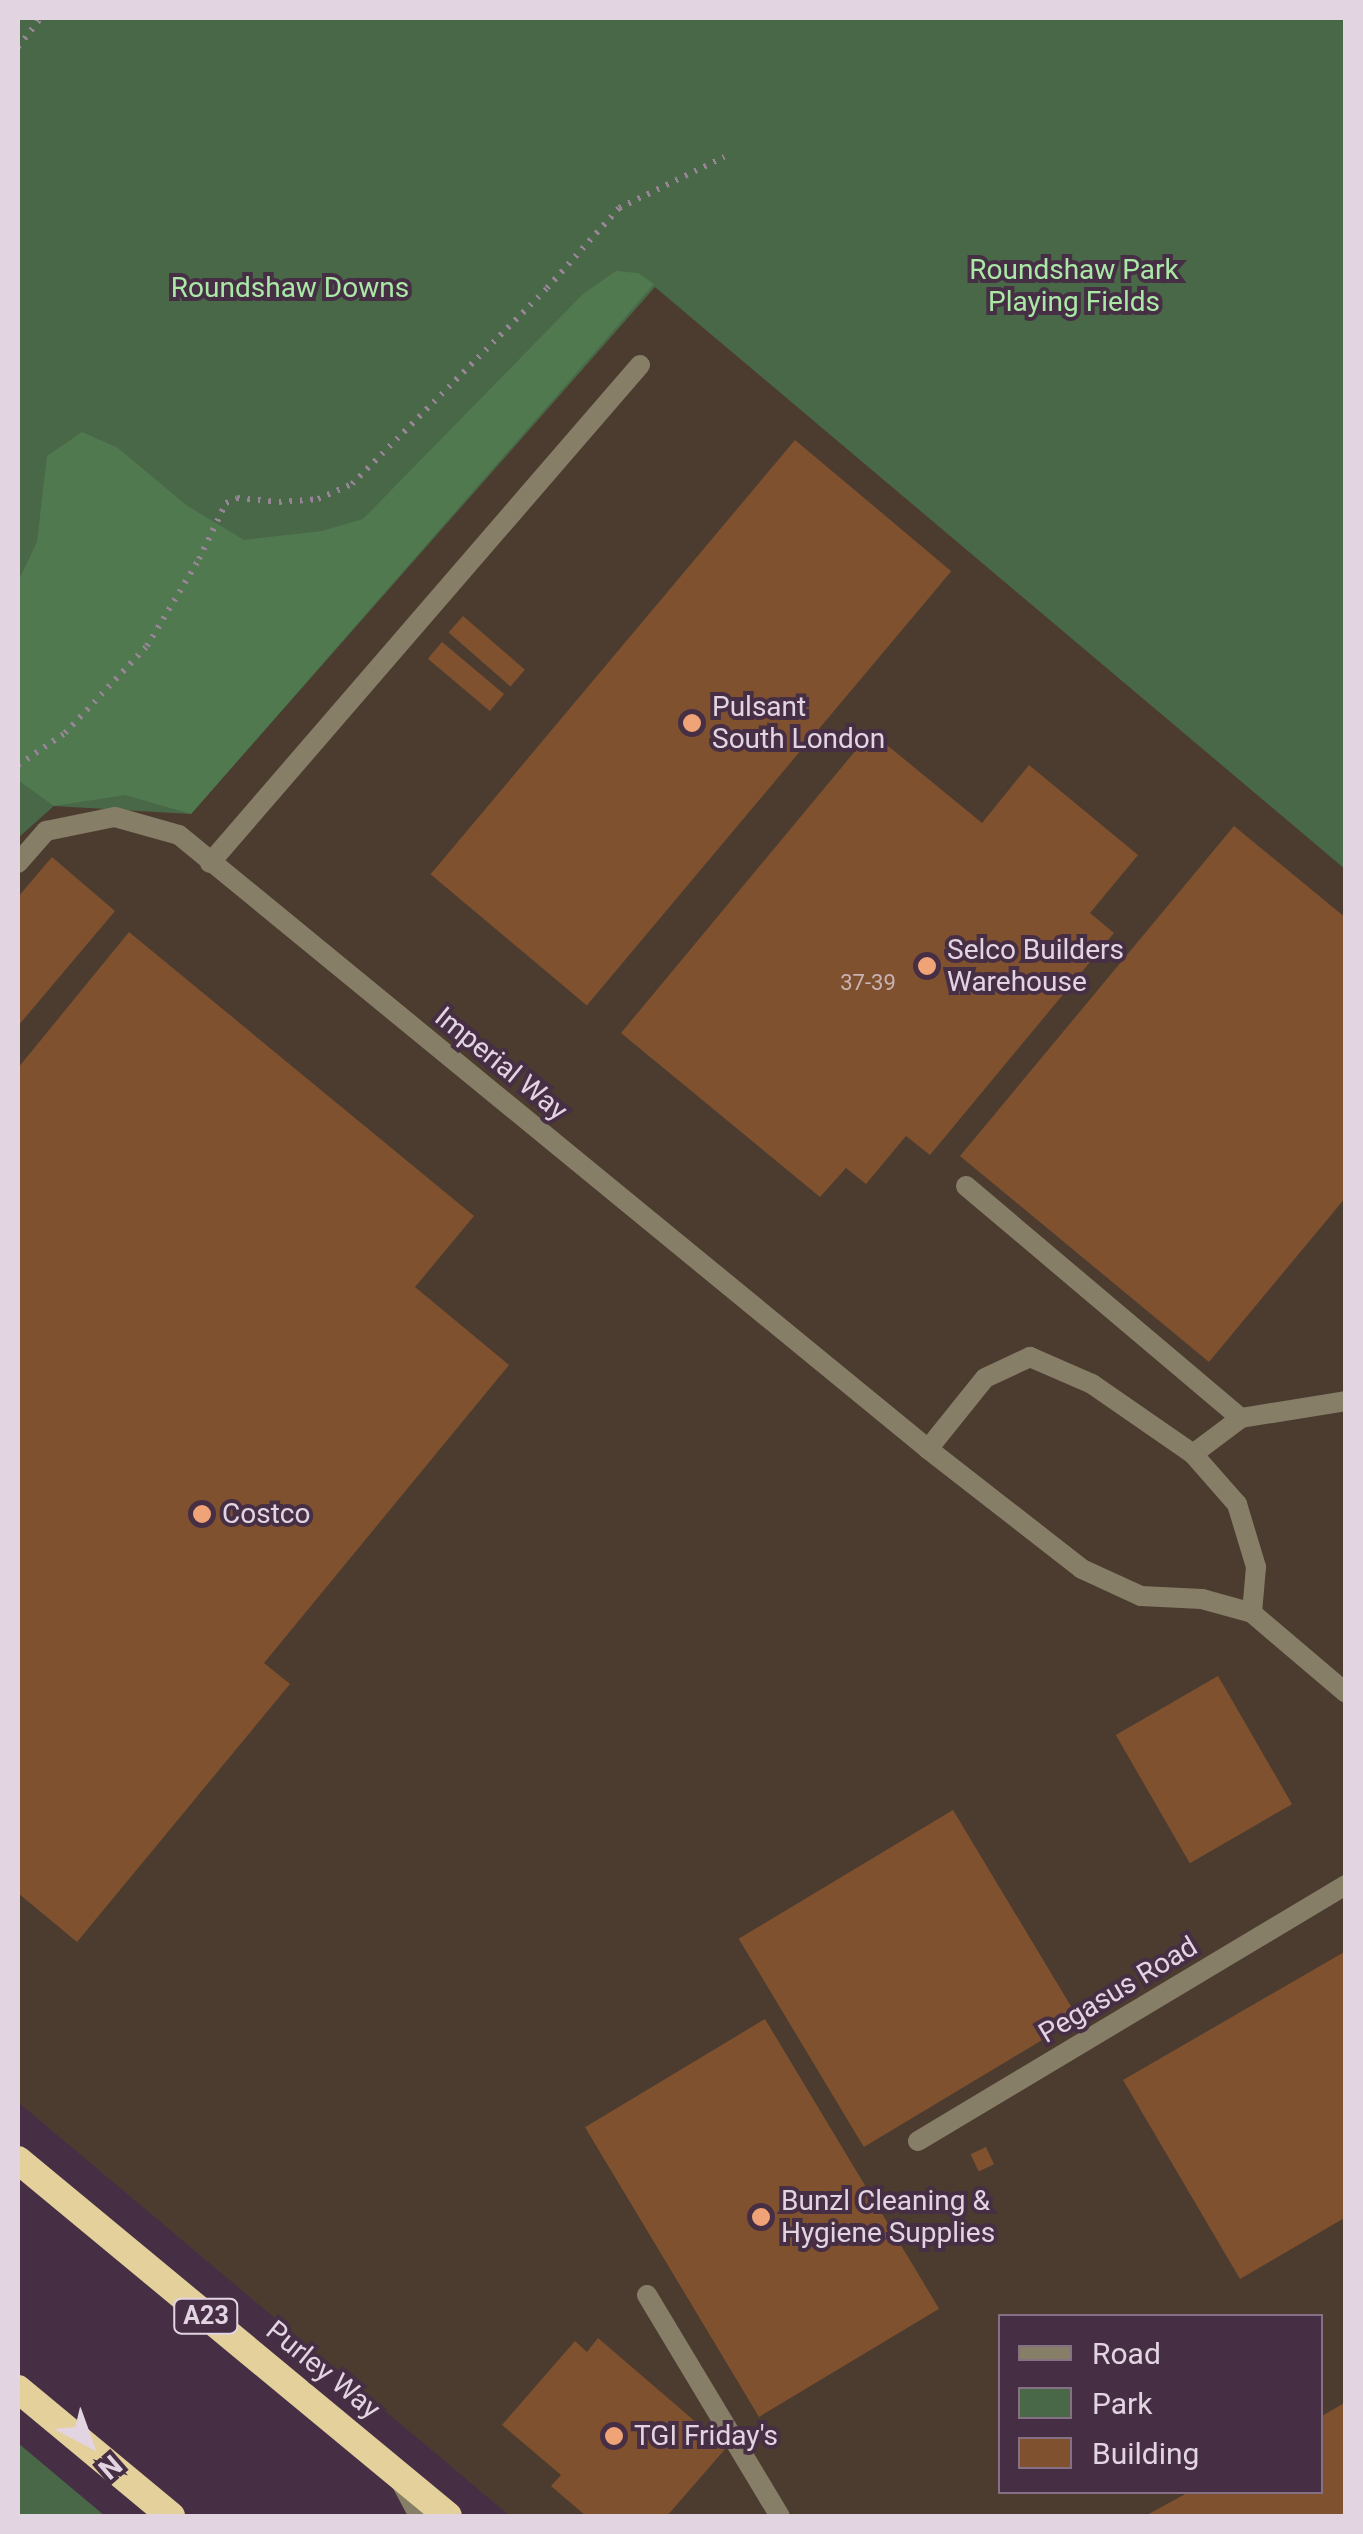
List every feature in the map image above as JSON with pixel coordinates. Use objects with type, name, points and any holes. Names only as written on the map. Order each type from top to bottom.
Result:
[{"type":"highway","name":"Purley Way","points":[[18,2160],[448,2516]]},
{"type":"highway","points":[[18,2389],[171,2516]]},
{"type":"street","points":[[210,863],[640,365]]},
{"type":"street","name":"Imperial Way","points":[[18,863],[46,831],[115,817],[179,836],[928,1449],[1082,1569],[1141,1596],[1202,1599],[1252,1613],[1346,1693]]},
{"type":"street","points":[[966,1186],[1240,1418]]},
{"type":"street","points":[[928,1449],[985,1378],[1030,1357],[1092,1384],[1193,1454],[1237,1504],[1256,1567],[1252,1613]]},
{"type":"street","points":[[1193,1454],[1240,1418],[1346,1401]]},
{"type":"street","name":"Pegasus Road","points":[[918,2142],[1346,1885]]},
{"type":"street","points":[[647,2295],[780,2516]]},
{"type":"street","points":[[395,2472],[419,2516]]},
{"type":"path","points":[[18,47],[41,18]]},
{"type":"path","points":[[18,765],[65,733],[147,646],[200,559],[226,503],[237,498],[279,502],[318,498],[352,484],[547,288],[619,208],[724,157]]},
{"type":"shaded area","points":[[654,284],[1345,868],[1345,2516],[510,2516],[18,2102],[18,838]]},
{"type":"green space","points":[[18,18],[1345,18],[1345,869],[655,287],[191,814],[54,806],[18,838]]},
{"type":"green space","points":[[616,271],[638,273],[654,284],[191,814],[125,795],[54,806],[18,780],[18,582],[37,542],[47,456],[82,432],[118,448],[186,505],[244,540],[322,531],[363,519],[583,294]]},
{"type":"green space","points":[[18,2443],[105,2516],[18,2516]]},
{"type":"building","name":"Pulsant South London","points":[[795,440],[951,571],[587,1005],[431,874]]},
{"type":"building","points":[[463,616],[525,670],[510,686],[449,633]]},
{"type":"building","points":[[442,642],[504,694],[490,711],[428,659]]},
{"type":"building","points":[[871,732],[982,823],[1029,765],[1138,855],[1090,913],[1114,933],[930,1155],[906,1136],[866,1184],[846,1168],[820,1197],[621,1033]]},
{"type":"building","points":[[1234,826],[1346,918],[1346,1197],[1209,1362],[960,1156]]},
{"type":"building","points":[[52,857],[115,911],[18,1026],[18,897]]},
{"type":"building","name":"Costco","points":[[129,932],[474,1216],[415,1287],[509,1365],[264,1663],[290,1684],[77,1942],[18,1893],[18,1068]]},
{"type":"building","points":[[1218,1676],[1292,1804],[1190,1863],[1116,1735]]},
{"type":"building","points":[[953,1810],[1078,2018],[864,2147],[739,1939]]},
{"type":"building","points":[[1346,1951],[1346,2217],[1240,2279],[1123,2080]]},
{"type":"building","name":"Bunzl Cleaning & Hygiene Supplies","points":[[765,2019],[939,2309],[759,2417],[585,2127]]},
{"type":"building","points":[[986,2147],[994,2164],[979,2171],[971,2154]]},
{"type":"building","name":"TGI Friday's","points":[[598,2338],[726,2448],[667,2516],[586,2516],[551,2486],[561,2475],[502,2425],[575,2341],[587,2352]]},
{"type":"building","points":[[1346,2402],[1346,2516],[1145,2516],[1185,2494],[1323,2494],[1323,2415]]},
{"type":"place","name":"Pulsant South London","points":[[692,723]]},
{"type":"place","name":"Selco Builders Warehouse","points":[[927,966]]},
{"type":"place","name":"Costco","points":[[202,1514]]},
{"type":"place","name":"Bunzl Cleaning & Hygiene Supplies","points":[[761,2217]]},
{"type":"place","name":"TGI Friday's","points":[[614,2436]]},
{"type":"park label","name":"Roundshaw Park Playing Fields","points":[[1074,286]]},
{"type":"park label","name":"Roundshaw Downs","points":[[290,288]]}]
